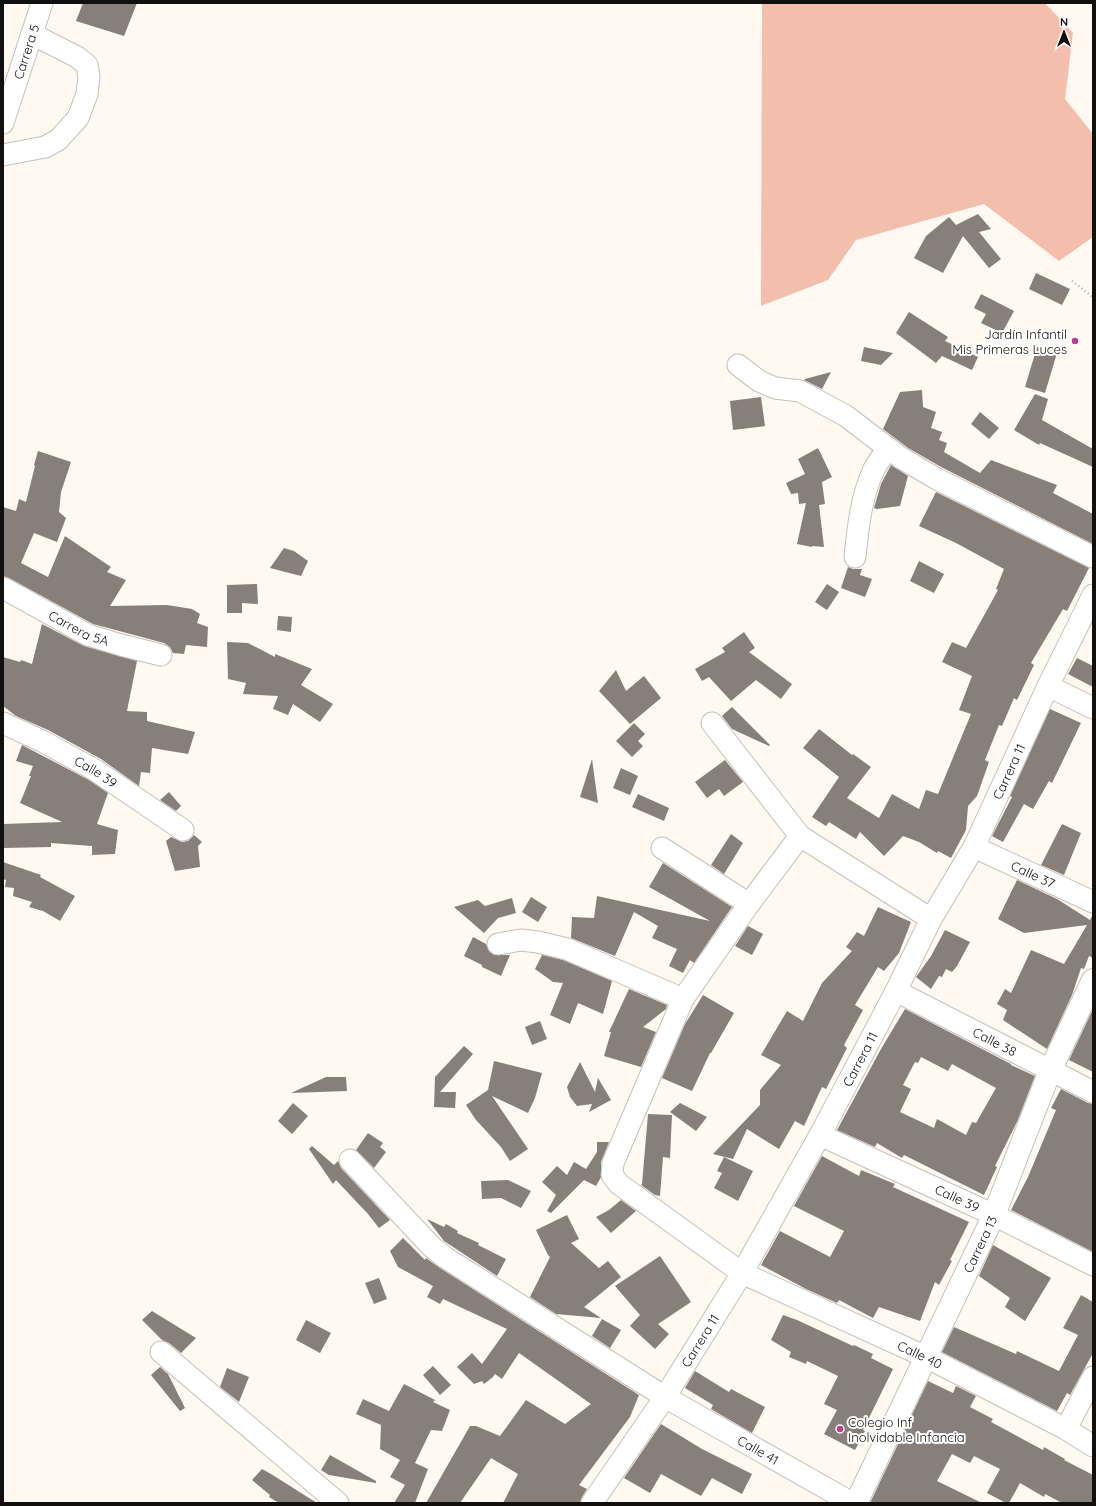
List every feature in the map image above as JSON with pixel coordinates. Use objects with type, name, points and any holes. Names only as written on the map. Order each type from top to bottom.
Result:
[{"type":"street","name":"Carrera 5","points":[[3,123],[42,3]]},
{"type":"street","points":[[3,155],[45,147],[58,140],[78,118],[87,94],[89,78],[87,65],[77,57],[32,34]]},
{"type":"street","points":[[738,365],[759,381],[775,388],[800,391],[846,416],[901,458],[938,479],[1093,557]]},
{"type":"street","points":[[854,557],[859,516],[866,490],[875,468],[888,448]]},
{"type":"street","name":"Carrera 5A","points":[[3,588],[88,635],[161,655]]},
{"type":"street","name":"Carrera 11","points":[[592,1503],[665,1397],[742,1273],[820,1135],[896,991],[931,919],[974,847],[1048,686],[1093,595]]},
{"type":"street","points":[[1048,686],[1093,708]]},
{"type":"street","name":"Calle 39","points":[[3,723],[42,741],[95,770],[183,830]]},
{"type":"street","points":[[712,723],[800,836],[931,919]]},
{"type":"street","points":[[742,1273],[619,1184],[612,1175],[613,1163],[683,999],[749,904],[800,836]]},
{"type":"street","name":"Calle 37","points":[[974,847],[1093,902]]},
{"type":"street","points":[[662,848],[749,904]]},
{"type":"street","points":[[498,944],[521,940],[538,942],[567,949],[683,999]]},
{"type":"street","name":"Carrera 13","points":[[856,1503],[994,1215],[1050,1070],[1093,980]]},
{"type":"street","name":"Calle 38","points":[[896,991],[1093,1092]]},
{"type":"street","name":"Calle 39","points":[[820,1135],[994,1215],[1093,1265]]},
{"type":"street","name":"Calle 41","points":[[350,1160],[432,1247],[446,1258],[665,1397],[852,1503]]},
{"type":"street","name":"Calle 40","points":[[742,1273],[926,1357],[1066,1429],[1093,1446]]},
{"type":"street","points":[[161,1352],[338,1503]]},
{"type":"street","points":[[1066,1429],[1093,1377]]},
{"type":"path","points":[[1072,281],[1093,297]]},
{"type":"shaded area","points":[[762,3],[1045,3],[1073,33],[1065,99],[1093,134],[1093,237],[1059,261],[984,204],[856,240],[828,280],[761,306]]},
{"type":"building","points":[[83,3],[137,3],[124,36],[76,21]]},
{"type":"building","points":[[978,214],[991,229],[979,232],[1001,259],[989,268],[963,236],[943,273],[914,258],[926,236],[949,217],[956,225]]},
{"type":"building","points":[[1036,273],[1070,289],[1062,305],[1029,289]]},
{"type":"building","points":[[981,294],[1014,311],[1002,333],[981,323],[986,314],[974,308]]},
{"type":"building","points":[[909,312],[948,337],[945,341],[978,357],[972,370],[942,356],[936,363],[896,333]]},
{"type":"building","points":[[864,347],[893,353],[881,365],[861,361]]},
{"type":"building","points":[[1037,347],[1057,353],[1045,393],[1025,387]]},
{"type":"building","points":[[831,372],[822,389],[804,380],[805,379]]},
{"type":"building","points":[[922,390],[923,407],[936,412],[931,428],[942,432],[939,440],[947,443],[944,452],[980,473],[991,460],[1057,485],[1053,493],[1093,514],[1093,544],[943,468],[908,448],[883,429],[900,392]]},
{"type":"building","points":[[1035,394],[1048,399],[1042,420],[1093,449],[1093,467],[1040,443],[1039,445],[1014,430]]},
{"type":"building","points":[[761,397],[765,426],[733,430],[730,401]]},
{"type":"building","points":[[980,412],[999,428],[989,439],[971,424]]},
{"type":"building","points":[[818,448],[832,477],[822,482],[825,504],[819,505],[824,547],[812,547],[797,544],[806,503],[799,504],[798,493],[791,494],[786,483],[805,474],[798,459]]},
{"type":"building","points":[[38,451],[71,462],[61,492],[59,512],[66,518],[57,542],[34,533],[21,563],[48,577],[65,536],[111,567],[107,572],[126,580],[110,606],[167,605],[192,609],[200,614],[197,623],[208,627],[207,647],[186,645],[184,654],[173,653],[170,647],[164,643],[93,624],[3,576],[3,507],[16,511],[19,499],[26,502]]},
{"type":"building","points":[[891,465],[908,476],[900,506],[877,509],[874,508],[881,484]]},
{"type":"building","points":[[936,492],[1089,568],[1067,611],[1063,609],[1031,663],[1034,665],[1017,700],[1014,698],[1002,726],[999,725],[985,760],[989,762],[977,796],[968,806],[966,830],[951,858],[938,851],[937,853],[919,842],[903,836],[884,856],[860,832],[856,839],[829,822],[826,826],[812,817],[839,777],[803,748],[819,729],[852,755],[853,754],[871,767],[847,798],[879,818],[892,794],[919,809],[926,790],[938,794],[971,714],[959,710],[972,676],[942,662],[952,642],[966,648],[998,590],[996,589],[1004,569],[956,543],[919,526]]},
{"type":"building","points":[[284,548],[294,551],[308,561],[301,576],[270,568]]},
{"type":"building","points":[[919,561],[944,574],[934,593],[910,581]]},
{"type":"building","points":[[848,567],[853,569],[862,569],[860,575],[872,579],[865,597],[841,588]]},
{"type":"building","points":[[257,584],[258,604],[242,603],[242,613],[227,613],[227,585]]},
{"type":"building","points":[[827,584],[839,592],[827,610],[815,602]]},
{"type":"building","points":[[278,616],[292,617],[291,632],[277,630]]},
{"type":"building","points":[[42,624],[84,646],[137,661],[127,711],[147,712],[147,721],[195,732],[188,754],[152,748],[150,773],[141,772],[139,786],[101,759],[48,730],[16,716],[3,706],[3,657],[20,662],[21,660],[32,664]]},
{"type":"building","points":[[744,632],[755,648],[749,652],[792,684],[781,699],[756,680],[731,701],[709,677],[702,681],[695,669],[725,652],[722,648]]},
{"type":"building","points":[[227,642],[248,643],[275,657],[275,654],[312,669],[301,685],[333,704],[320,722],[293,704],[288,715],[273,709],[278,696],[243,694],[246,683],[228,679]]},
{"type":"building","points":[[1077,658],[1093,666],[1093,687],[1068,674]]},
{"type":"building","points":[[616,670],[626,691],[644,676],[661,698],[630,724],[599,691]]},
{"type":"building","points":[[732,707],[770,745],[769,746],[732,729],[722,716]]},
{"type":"building","points":[[1050,709],[1081,723],[1052,783],[1049,781],[1033,809],[1024,804],[1003,842],[992,836],[1012,797],[1010,796]]},
{"type":"building","points":[[634,723],[645,734],[638,741],[643,746],[632,757],[616,741]]},
{"type":"building","points":[[22,745],[89,780],[108,793],[97,824],[118,830],[115,854],[92,855],[92,846],[51,843],[51,847],[3,848],[3,824],[62,822],[20,803],[31,776],[29,776],[33,766],[16,761]]},
{"type":"building","points":[[592,759],[598,803],[580,797]]},
{"type":"building","points":[[725,760],[743,782],[724,796],[719,789],[707,798],[695,782]]},
{"type":"building","points":[[621,768],[638,776],[630,795],[613,788]]},
{"type":"building","points":[[169,792],[181,806],[176,811],[160,800]]},
{"type":"building","points":[[638,794],[669,808],[664,821],[632,807]]},
{"type":"building","points":[[1062,824],[1081,833],[1064,875],[1041,865]]},
{"type":"building","points":[[731,834],[743,843],[724,874],[711,865]]},
{"type":"building","points":[[194,835],[202,842],[198,846],[200,867],[175,871],[166,841],[171,837],[182,842],[188,841]]},
{"type":"building","points":[[3,862],[41,875],[40,877],[75,896],[60,921],[43,911],[29,907],[32,902],[13,896],[14,888],[5,887],[6,880],[3,879]]},
{"type":"building","points":[[663,863],[732,907],[694,963],[690,960],[683,973],[669,966],[677,949],[652,938],[658,926],[634,912],[615,956],[571,938],[572,917],[594,918],[597,896],[710,921],[649,887]]},
{"type":"building","points":[[1017,880],[1057,899],[1090,920],[1093,914],[1093,958],[1089,956],[1084,969],[1081,968],[1072,995],[1047,1049],[1003,1020],[1007,1010],[997,1004],[1005,989],[1011,993],[1031,950],[1064,964],[1087,925],[1024,933],[998,919]]},
{"type":"building","points":[[531,897],[547,907],[538,922],[522,912]]},
{"type":"building","points":[[512,898],[516,913],[498,918],[484,933],[454,907],[478,900],[485,906]]},
{"type":"building","points":[[878,907],[911,922],[899,953],[884,971],[878,967],[855,1005],[863,1010],[844,1045],[847,1048],[826,1089],[822,1087],[804,1126],[795,1121],[779,1149],[747,1129],[733,1159],[713,1154],[760,1105],[760,1090],[781,1065],[761,1055],[787,1011],[803,1021],[822,983],[852,951],[846,947],[857,932],[864,936]]},
{"type":"building","points":[[748,926],[763,934],[752,955],[735,946]]},
{"type":"building","points":[[945,930],[970,942],[957,966],[952,972],[946,969],[942,977],[939,976],[931,989],[916,977],[931,956]]},
{"type":"building","points":[[473,937],[486,944],[489,951],[494,955],[510,955],[501,976],[464,956]]},
{"type":"building","points":[[542,955],[563,960],[612,981],[603,1014],[578,1003],[570,1024],[550,1015],[563,983],[553,982],[535,969]]},
{"type":"building","points":[[629,989],[667,1005],[666,1009],[643,1027],[656,1032],[641,1067],[604,1056],[611,1032],[609,1032]]},
{"type":"building","points":[[703,995],[734,1013],[710,1053],[692,1091],[662,1078],[685,1024]]},
{"type":"building","points":[[905,1009],[1011,1065],[1035,1076],[1017,1122],[995,1166],[997,1167],[984,1195],[904,1155],[902,1158],[877,1143],[875,1147],[837,1130],[881,1049]],"holes":[[[921,1057],[948,1071],[952,1064],[996,1088],[976,1123],[972,1122],[966,1135],[937,1119],[934,1128],[900,1112],[911,1089],[903,1085],[915,1062],[918,1063]]]},
{"type":"building","points":[[1093,1009],[1093,1072],[1069,1060]]},
{"type":"building","points":[[540,1021],[547,1039],[532,1045],[525,1027]]},
{"type":"building","points":[[464,1046],[473,1054],[440,1092],[456,1092],[455,1108],[434,1107],[435,1077]]},
{"type":"building","points":[[494,1061],[542,1073],[535,1098],[528,1113],[492,1096],[528,1149],[510,1161],[501,1147],[476,1120],[466,1105],[488,1090]]},
{"type":"building","points":[[580,1062],[595,1092],[598,1078],[611,1100],[589,1112],[592,1104],[577,1106],[570,1097],[567,1087]]},
{"type":"building","points":[[326,1077],[346,1077],[347,1091],[291,1093]]},
{"type":"building","points":[[1061,1089],[1088,1103],[1093,1104],[1093,1252],[1011,1210],[1028,1177],[1056,1110],[1051,1108]]},
{"type":"building","points":[[293,1103],[308,1116],[292,1134],[278,1121]]},
{"type":"building","points":[[680,1103],[707,1117],[696,1131],[670,1112]]},
{"type":"building","points":[[648,1114],[672,1115],[670,1158],[663,1157],[660,1196],[655,1195],[641,1185]]},
{"type":"building","points":[[368,1133],[383,1143],[380,1147],[386,1152],[374,1168],[356,1150]]},
{"type":"building","points":[[597,1142],[609,1142],[601,1162],[601,1177],[596,1186],[584,1180],[551,1213],[547,1211],[556,1195],[542,1182],[557,1166],[567,1175],[574,1162],[586,1169],[597,1152]]},
{"type":"building","points":[[312,1146],[334,1165],[338,1161],[341,1168],[390,1220],[379,1228],[336,1180],[333,1184],[309,1149]]},
{"type":"building","points":[[822,1156],[859,1176],[861,1170],[895,1184],[893,1187],[969,1222],[950,1260],[952,1261],[939,1285],[935,1282],[920,1321],[879,1307],[873,1318],[839,1300],[837,1303],[806,1289],[761,1265],[780,1231],[830,1257],[844,1231],[794,1206]]},
{"type":"building","points":[[724,1157],[753,1171],[738,1201],[714,1188],[722,1173],[717,1171]]},
{"type":"building","points":[[508,1180],[531,1191],[521,1208],[501,1198],[482,1199],[481,1181]]},
{"type":"building","points":[[621,1200],[636,1211],[611,1233],[596,1217],[609,1210]]},
{"type":"building","points":[[567,1215],[579,1239],[571,1243],[599,1268],[608,1261],[621,1277],[584,1307],[601,1318],[556,1314],[530,1297],[550,1257],[536,1230]]},
{"type":"building","points":[[427,1219],[444,1227],[446,1224],[458,1231],[457,1233],[479,1243],[478,1245],[506,1259],[497,1276],[444,1241]]},
{"type":"building","points":[[403,1238],[425,1260],[426,1258],[639,1395],[630,1417],[579,1485],[587,1489],[580,1503],[503,1503],[518,1474],[491,1458],[460,1503],[426,1503],[470,1426],[476,1426],[500,1436],[526,1400],[565,1424],[591,1404],[519,1353],[502,1379],[495,1374],[484,1384],[482,1381],[474,1384],[457,1367],[472,1353],[482,1364],[507,1329],[443,1299],[440,1304],[427,1297],[433,1286],[398,1267],[390,1251]]},
{"type":"building","points":[[993,1245],[1051,1278],[1025,1321],[1005,1307],[1010,1298],[979,1276]]},
{"type":"building","points":[[660,1256],[691,1302],[658,1324],[669,1334],[655,1349],[630,1326],[640,1315],[615,1286]]},
{"type":"building","points":[[379,1278],[387,1299],[374,1304],[365,1283]]},
{"type":"building","points":[[1081,1295],[1093,1302],[1093,1353],[1070,1395],[1067,1393],[1057,1411],[942,1352],[954,1327],[1016,1354],[1017,1351],[1059,1371],[1078,1335],[1063,1328]]},
{"type":"building","points":[[152,1311],[196,1338],[181,1353],[169,1343],[162,1340],[142,1320]]},
{"type":"building","points":[[783,1315],[873,1354],[871,1358],[893,1369],[863,1430],[865,1431],[855,1450],[824,1434],[837,1410],[824,1404],[838,1376],[807,1361],[806,1364],[789,1357],[791,1352],[771,1340]]},
{"type":"building","points":[[602,1319],[621,1330],[610,1348],[592,1336]]},
{"type":"building","points":[[306,1320],[331,1333],[320,1353],[296,1340]]},
{"type":"building","points":[[433,1366],[451,1385],[440,1395],[423,1375]]},
{"type":"building","points":[[160,1367],[168,1374],[185,1408],[180,1411],[151,1375]]},
{"type":"building","points":[[227,1368],[249,1377],[239,1402],[220,1387]]},
{"type":"building","points":[[695,1371],[729,1392],[731,1389],[765,1407],[752,1433],[711,1409],[713,1405],[685,1388]]},
{"type":"building","points":[[928,1381],[953,1393],[956,1386],[976,1396],[970,1407],[993,1419],[991,1422],[1043,1450],[1044,1447],[1065,1459],[1064,1460],[1093,1475],[1093,1503],[1062,1503],[1045,1494],[1044,1497],[1020,1483],[1009,1503],[1006,1503],[987,1493],[1000,1469],[974,1456],[970,1463],[952,1454],[937,1481],[982,1503],[870,1503]]},
{"type":"building","points":[[404,1384],[435,1400],[433,1402],[450,1410],[442,1431],[431,1430],[415,1463],[428,1469],[415,1503],[394,1503],[405,1485],[390,1477],[400,1460],[380,1449],[381,1425],[356,1414],[363,1399],[389,1411]]},
{"type":"building","points":[[661,1424],[702,1449],[752,1474],[742,1494],[712,1478],[701,1496],[661,1474],[650,1493],[624,1478]]},
{"type":"building","points":[[330,1455],[376,1481],[376,1483],[329,1475],[321,1470]]},
{"type":"building","points":[[262,1469],[317,1503],[279,1503],[269,1497],[270,1495],[252,1480]]},
{"type":"place","name":"Jardín Infantil Mis Primeras Luces","points":[[1075,341]]},
{"type":"place","name":"Colegio Inf Inolvidable Infancia","points":[[840,1429]]}]
